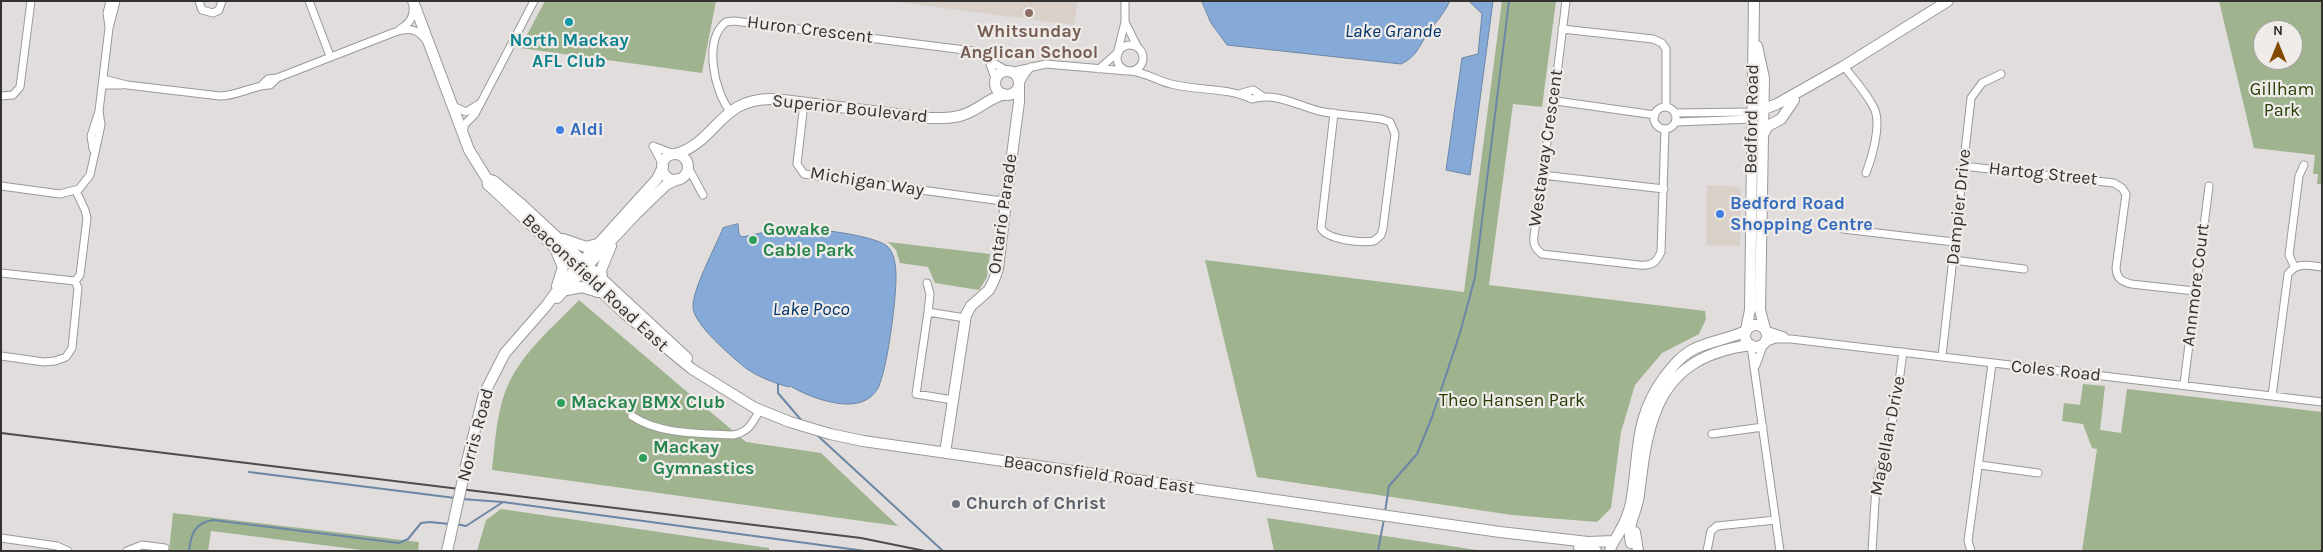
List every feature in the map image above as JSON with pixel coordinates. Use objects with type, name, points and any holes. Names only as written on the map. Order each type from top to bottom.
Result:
[{"type":"street","points":[[1,96],[13,95],[20,87],[31,1]]},
{"type":"street","points":[[109,28],[106,13],[110,1]]},
{"type":"street","points":[[1,186],[60,194],[76,191],[90,177],[93,154],[102,125],[99,111],[109,28],[116,1]]},
{"type":"street","points":[[199,1],[202,10],[213,13],[219,10],[222,1]]},
{"type":"street","points":[[309,1],[330,56]]},
{"type":"street","points":[[395,32],[410,21],[413,13],[412,1]]},
{"type":"street","name":"Beaconsfield Road East","points":[[412,1],[463,134],[488,181],[499,185],[583,267],[624,313],[670,353],[760,410],[830,434],[946,453],[1500,532],[1588,542],[1623,538],[1634,548]]},
{"type":"street","points":[[463,134],[465,124],[475,114],[534,1]]},
{"type":"street","points":[[1125,1],[1125,22],[1117,62],[1128,71]]},
{"type":"street","name":"Westaway Crescent","points":[[1566,1],[1555,90],[1556,101],[1551,113],[1534,245],[1542,254],[1650,266],[1657,262],[1661,252],[1665,128]]},
{"type":"street","name":"Bedford Road","points":[[1746,331],[1750,310],[1754,1]]},
{"type":"street","points":[[1764,112],[1847,64],[1948,1]]},
{"type":"street","name":"Huron Crescent","points":[[730,111],[721,98],[712,68],[717,32],[726,22],[744,22],[970,50],[978,52],[1010,72]]},
{"type":"street","points":[[1125,22],[1155,76]]},
{"type":"street","name":"Bedford Road","points":[[1753,28],[1764,71],[1760,310],[1765,330]]},
{"type":"street","points":[[103,82],[220,96],[234,95],[262,85],[268,78],[277,78],[395,32],[409,29],[417,30],[429,44]]},
{"type":"street","points":[[1562,29],[1654,39],[1662,43],[1666,49],[1666,107]]},
{"type":"street","points":[[1099,69],[1110,62],[1118,52],[1128,45],[1140,51],[1143,60],[1139,67],[1128,71]]},
{"type":"street","points":[[988,59],[994,71],[997,88],[1013,101],[1017,113]]},
{"type":"street","points":[[996,82],[1001,74],[1051,64],[1128,71],[1155,76],[1172,84],[1242,93],[1254,90],[1262,96],[1280,98],[1334,113],[1384,119],[1392,124],[1395,135],[1382,233],[1376,240],[1371,242],[1333,237],[1323,231],[1320,223],[1334,113]]},
{"type":"street","points":[[1847,64],[1873,106],[1876,118],[1872,156],[1866,173]]},
{"type":"street","points":[[1753,116],[1675,113],[1666,107],[1659,109],[1655,115],[1657,124],[1665,128],[1676,122],[1753,116],[1794,100],[1847,64]]},
{"type":"street","points":[[1005,94],[1014,93],[1024,75],[1032,67]]},
{"type":"street","points":[[1010,72],[1018,78],[1019,85]]},
{"type":"street","name":"Dampier Drive","points":[[1942,356],[1971,98],[1982,83],[2002,74]]},
{"type":"street","name":"Superior Boulevard","points":[[985,101],[996,82]]},
{"type":"street","name":"Ontario Parade","points":[[946,453],[965,318],[970,306],[988,290],[998,268],[1005,210],[1002,201],[1007,193],[1019,85]]},
{"type":"street","name":"Superior Boulevard","points":[[675,154],[697,144],[730,111],[745,103],[759,100],[804,103],[928,118],[949,118],[968,113],[985,101],[1005,94]]},
{"type":"street","points":[[1764,135],[1766,128],[1781,119],[1794,100]]},
{"type":"street","points":[[1556,101],[1655,115]]},
{"type":"street","name":"Michigan Way","points":[[804,103],[797,164],[804,174],[1002,201]]},
{"type":"street","points":[[452,105],[462,112],[466,112],[479,104]]},
{"type":"street","points":[[1675,113],[1676,122]]},
{"type":"street","name":"Superior Boulevard","points":[[688,166],[697,144]]},
{"type":"street","points":[[653,146],[685,158],[701,193],[692,184],[667,176],[663,166],[653,146]]},
{"type":"street","points":[[583,267],[597,244],[657,179],[666,158],[675,154]]},
{"type":"street","points":[[2294,266],[2289,255],[2298,176],[2304,165]]},
{"type":"street","points":[[583,267],[666,185],[685,175],[688,166]]},
{"type":"street","name":"Hartog Street","points":[[1963,166],[2106,181],[2122,188],[2126,194],[2116,268],[2117,275],[2122,281],[2131,284],[2195,291]]},
{"type":"street","points":[[1542,175],[1664,189]]},
{"type":"street","name":"Annmore Court","points":[[2184,384],[2209,186]]},
{"type":"street","points":[[75,282],[80,275],[87,218],[76,191]]},
{"type":"street","points":[[1843,229],[1954,242]]},
{"type":"street","points":[[602,278],[601,270],[616,236]]},
{"type":"street","points":[[554,240],[586,247],[597,244]]},
{"type":"street","points":[[552,296],[563,267],[554,240]]},
{"type":"street","points":[[1953,260],[2024,269]]},
{"type":"street","points":[[2272,396],[2288,274],[2294,266],[2302,264],[2322,267]]},
{"type":"street","name":"Beaconsfield Road East","points":[[583,267],[602,278],[709,379]]},
{"type":"street","name":"Norris Road","points":[[447,551],[479,409],[495,371],[518,336],[546,306],[565,291],[583,267]]},
{"type":"street","name":"Norris Road","points":[[546,306],[552,296],[583,267]]},
{"type":"street","points":[[1,272],[75,282]]},
{"type":"street","points":[[1,356],[44,362],[56,361],[66,357],[72,348],[78,288],[75,282]]},
{"type":"street","points":[[927,283],[930,294],[916,394],[953,400]]},
{"type":"street","points":[[565,291],[580,286],[592,288],[624,313]]},
{"type":"street","points":[[928,312],[965,318]]},
{"type":"street","points":[[1610,551],[1630,507],[1640,427],[1650,399],[1674,366],[1688,352],[1700,346],[1726,339],[1756,325],[1765,330],[1767,336],[1756,367]]},
{"type":"street","name":"Coles Road","points":[[1765,330],[1790,339]]},
{"type":"street","points":[[1746,331],[1746,339],[1751,346],[1756,367],[1780,551]]},
{"type":"street","name":"Coles Road","points":[[1764,343],[1776,339],[1790,339],[1942,356],[1992,364],[2184,384],[2322,402]]},
{"type":"street","points":[[1634,548],[1629,530],[1638,499],[1649,427],[1657,406],[1681,374],[1697,363],[1725,350],[1760,346],[1764,343]]},
{"type":"street","name":"Magellan Drive","points":[[1872,551],[1876,485],[1895,411],[1903,352]]},
{"type":"street","points":[[1970,551],[1968,541],[1980,465],[1992,364]]},
{"type":"street","points":[[632,416],[656,428],[733,435],[742,433],[750,427],[760,410]]},
{"type":"street","points":[[1712,434],[1763,427]]},
{"type":"street","points":[[1980,465],[2038,473]]},
{"type":"street","points":[[1707,551],[1712,524],[1776,520]]},
{"type":"street","name":"Beaconsfield Road East","points":[[1500,532],[1596,551]]},
{"type":"street","points":[[1,538],[51,544],[68,551]]},
{"type":"street","points":[[127,551],[142,545],[165,548]]},
{"type":"shaded area","name":"Whitsunday Anglican School","points":[[890,1],[1078,1],[1074,25]]},
{"type":"shaded area","points":[[1707,185],[1738,187],[1741,189],[1740,246],[1706,245]]},
{"type":"green space","points":[[545,1],[716,1],[702,73],[520,48]]},
{"type":"green space","name":"Theo Hansen Park","points":[[1502,1],[1556,1],[1542,107],[1513,104],[1489,285],[1705,311],[1706,319],[1699,334],[1662,353],[1635,385],[1621,432],[1611,508],[1597,522],[1512,515],[1257,477],[1205,260],[1464,292]]},
{"type":"green space","name":"Gillham Park","points":[[2219,1],[2322,1],[2322,184],[2317,184],[2318,174],[2313,174],[2315,155],[2254,148]]},
{"type":"green space","points":[[888,242],[990,254],[987,277],[979,290],[935,283],[928,267],[900,263],[896,250]]},
{"type":"green space","points":[[579,300],[746,442],[821,453],[898,526],[492,470],[499,414],[505,393],[515,371],[531,349]]},
{"type":"green space","points":[[2083,384],[2105,386],[2100,430],[2121,433],[2127,389],[2322,412],[2322,551],[2082,551],[2097,449],[2092,448],[2083,424],[2062,421],[2064,403],[2080,405]]},
{"type":"green space","points":[[501,509],[769,548],[769,551],[477,551],[486,520]]},
{"type":"green space","points":[[173,513],[419,542],[418,551],[370,551],[211,531],[208,551],[169,551]]},
{"type":"green space","points":[[1267,518],[1483,551],[1274,551]]},
{"type":"water","name":"Lake Grande","points":[[1202,1],[1450,1],[1417,51],[1401,64],[1227,45],[1211,23]]},
{"type":"water","name":"Lake Grande","points":[[1469,1],[1493,1],[1470,175],[1446,170],[1462,58],[1478,54],[1482,14]]},
{"type":"water","name":"Lake Poco","points":[[738,224],[739,234],[742,237],[788,228],[803,228],[869,239],[880,242],[890,249],[896,269],[893,315],[883,373],[878,388],[871,397],[857,403],[838,403],[817,398],[790,386],[778,384],[747,369],[724,349],[699,322],[693,307],[700,279],[723,228]]},
{"type":"waterway","points":[[1385,512],[1389,486],[1417,454],[1432,417],[1460,333],[1475,277],[1509,1]]},
{"type":"waterway","points":[[778,384],[778,393],[802,421]]},
{"type":"waterway","points":[[817,435],[943,551]]},
{"type":"waterway","points":[[249,472],[455,498]]},
{"type":"waterway","points":[[462,499],[502,502]]},
{"type":"waterway","points":[[456,524],[466,526],[503,502],[865,551]]},
{"type":"waterway","points":[[1378,551],[1384,519]]},
{"type":"waterway","points":[[189,551],[191,539],[198,526],[213,520],[399,543],[408,539],[421,523],[449,524]]},
{"type":"railway","points":[[1,433],[861,538],[925,551]]},
{"type":"place","name":"Whitsunday Anglican School","points":[[1029,13]]},
{"type":"place","name":"North Mackay AFL Club","points":[[569,22]]},
{"type":"place","name":"Aldi","points":[[560,130]]},
{"type":"place","name":"Bedford Road Shopping Centre","points":[[1720,214]]},
{"type":"place","name":"Gowake Cable Park","points":[[753,240]]},
{"type":"place","name":"Mackay BMX Club","points":[[561,403]]},
{"type":"place","name":"Mackay Gymnastics","points":[[643,458]]},
{"type":"place","name":"Church of Christ","points":[[956,504]]}]
